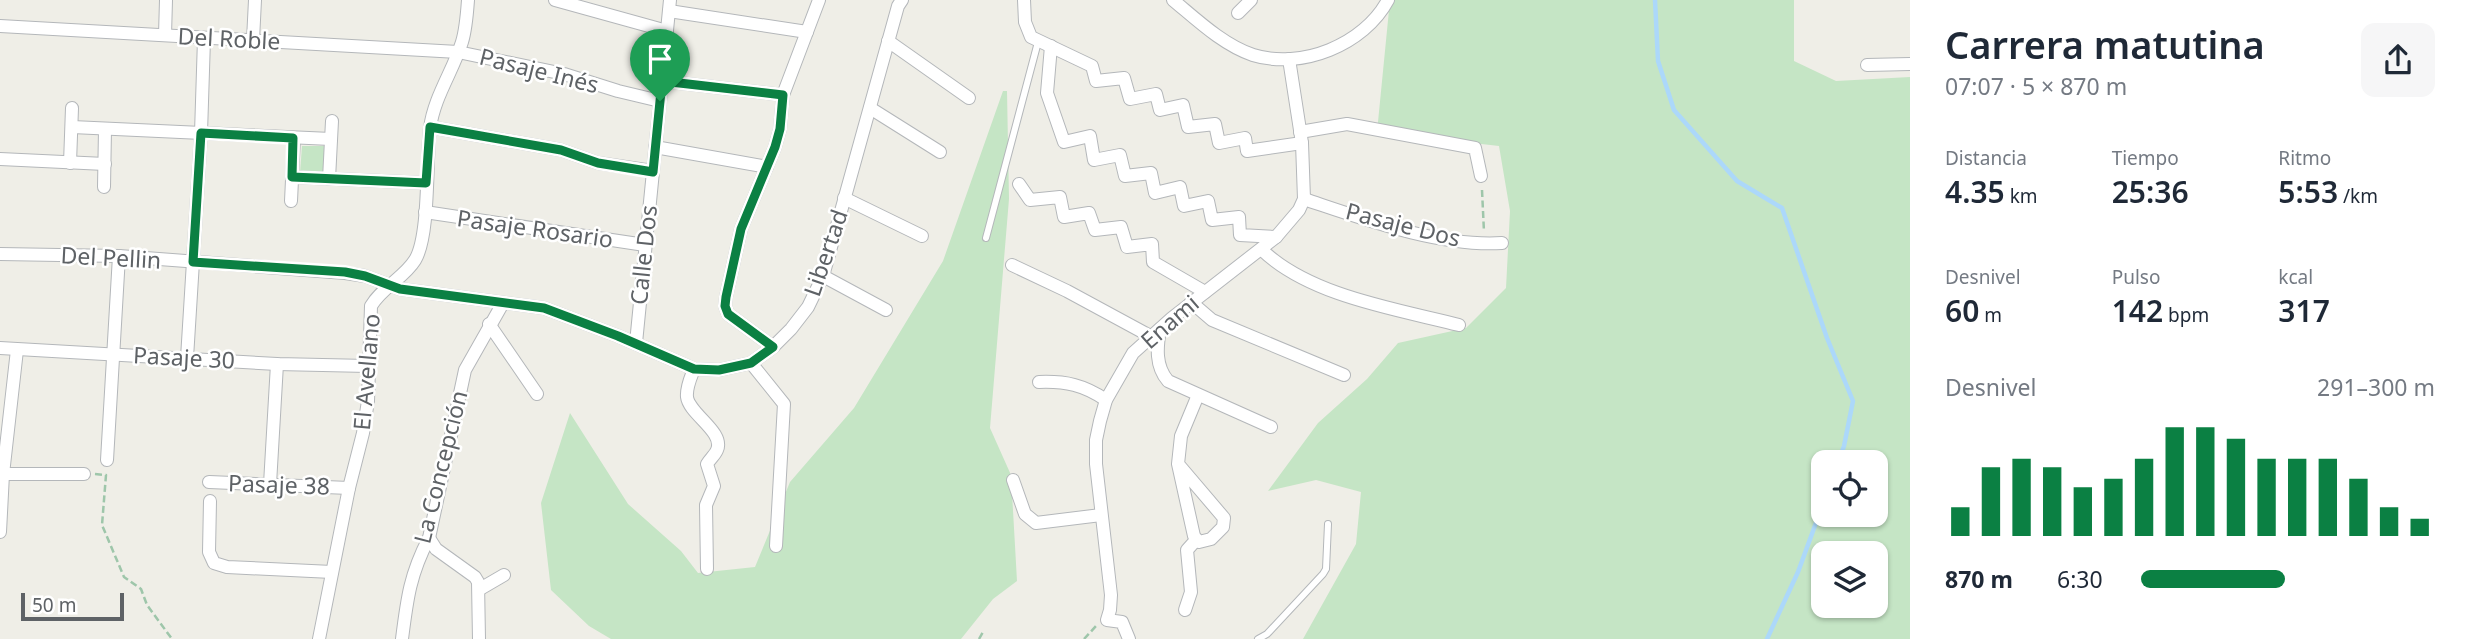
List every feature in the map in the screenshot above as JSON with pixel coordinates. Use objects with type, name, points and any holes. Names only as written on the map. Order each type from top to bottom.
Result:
[{"type":"street","points":[[165,35],[166,0]]},
{"type":"street","points":[[253,40],[255,0]]},
{"type":"street","name":"El Avellano","points":[[319,639],[368,401],[371,306],[387,286],[415,261],[420,249],[430,127],[462,43],[468,0]]},
{"type":"street","points":[[555,0],[667,31]]},
{"type":"street","points":[[773,347],[728,314],[725,306],[733,256],[741,229],[780,129],[783,95],[819,0]]},
{"type":"street","name":"Libertad","points":[[387,286],[551,310],[694,369],[719,370],[751,363],[791,329],[808,307],[823,276],[898,6],[902,0]]},
{"type":"street","points":[[1024,0],[1027,30],[1038,42],[1092,66],[1096,81],[1124,78],[1130,99],[1156,94],[1160,110],[1183,105],[1188,127],[1215,124],[1219,143],[1245,138],[1247,152],[1347,124],[1475,148],[1481,176]]},
{"type":"street","points":[[1173,0],[1233,45],[1253,55],[1289,59],[1317,54],[1343,44],[1366,27],[1388,0]]},
{"type":"street","points":[[1238,13],[1251,0]]},
{"type":"street","points":[[669,5],[807,32]]},
{"type":"street","name":"Calle Dos","points":[[636,343],[669,5]]},
{"type":"street","name":"Del Roble","points":[[0,26],[458,52]]},
{"type":"street","points":[[187,358],[204,39]]},
{"type":"street","points":[[888,41],[969,98]]},
{"type":"street","points":[[1051,46],[1047,93],[1064,142],[1090,136],[1094,160],[1120,155],[1125,176],[1151,173],[1155,193],[1180,187],[1184,205],[1208,201],[1212,219],[1239,217],[1240,235],[1276,237]]},
{"type":"street","name":"Pasaje Inés","points":[[458,52],[564,74],[660,101]]},
{"type":"street","points":[[1289,59],[1301,137],[1304,199]]},
{"type":"street","points":[[1867,65],[1910,64]]},
{"type":"street","points":[[662,81],[783,95]]},
{"type":"street","points":[[70,163],[72,108]]},
{"type":"street","points":[[870,108],[940,152]]},
{"type":"street","points":[[329,179],[332,121]]},
{"type":"street","points":[[72,127],[331,139]]},
{"type":"street","points":[[430,127],[561,150],[598,163],[653,172]]},
{"type":"street","points":[[104,187],[105,129]]},
{"type":"street","points":[[291,201],[293,138]]},
{"type":"street","points":[[655,147],[767,167]]},
{"type":"street","points":[[0,159],[105,164]]},
{"type":"street","points":[[292,177],[426,183]]},
{"type":"street","points":[[1019,184],[1030,200],[1060,197],[1064,217],[1089,213],[1095,230],[1121,227],[1127,247],[1152,244],[1153,262],[1205,292]]},
{"type":"street","points":[[844,198],[922,236]]},
{"type":"street","name":"Enami","points":[[1107,620],[1111,595],[1101,515],[1096,440],[1107,400],[1133,353],[1191,302],[1262,250],[1292,222],[1304,199]]},
{"type":"street","name":"Pasaje Dos","points":[[1304,199],[1415,233],[1485,244],[1503,243]]},
{"type":"street","name":"Pasaje Rosario","points":[[425,212],[645,245]]},
{"type":"street","points":[[1262,250],[1277,265],[1313,283],[1353,297],[1459,325]]},
{"type":"street","name":"Del Pellin","points":[[0,254],[119,256],[345,272],[365,276],[387,286]]},
{"type":"street","points":[[107,460],[119,256]]},
{"type":"street","points":[[1012,265],[1156,333],[1158,358],[1162,374],[1168,381],[1271,427]]},
{"type":"street","points":[[823,276],[886,310]]},
{"type":"street","points":[[1191,302],[1212,320],[1344,375]]},
{"type":"street","name":"La Concepción","points":[[402,639],[409,585],[419,556],[429,538],[465,370],[503,303]]},
{"type":"street","points":[[489,324],[537,394]]},
{"type":"street","name":"Pasaje 30","points":[[0,348],[277,364],[368,366]]},
{"type":"street","points":[[0,533],[6,388],[17,350]]},
{"type":"street","points":[[751,363],[784,404],[776,546]]},
{"type":"street","points":[[270,484],[277,364]]},
{"type":"street","points":[[694,369],[688,386],[689,404],[714,434],[718,445],[708,464],[714,486],[706,505],[706,569]]},
{"type":"street","points":[[1039,383],[1066,382],[1089,389],[1107,400]]},
{"type":"street","points":[[1196,540],[1178,464],[1181,436],[1198,395]]},
{"type":"street","points":[[1178,464],[1224,518],[1223,527],[1211,539],[1199,542],[1196,540]]},
{"type":"street","points":[[1,474],[84,474]]},
{"type":"street","points":[[1013,480],[1025,514],[1036,523],[1101,515]]},
{"type":"street","name":"Pasaje 38","points":[[209,482],[349,488]]},
{"type":"street","points":[[210,501],[209,552],[214,563],[226,568],[332,572]]},
{"type":"street","points":[[429,538],[436,549],[474,577],[480,589],[479,639]]},
{"type":"street","points":[[1185,610],[1191,592],[1187,551],[1196,540]]},
{"type":"street","points":[[480,589],[504,575]]},
{"type":"street","points":[[1107,620],[1122,622],[1129,639]]},
{"type":"lane","points":[[986,239],[1038,42]]},
{"type":"lane","points":[[1258,639],[1267,634],[1323,575],[1326,569],[1328,524]]},
{"type":"path","points":[[1481,176],[1485,244]]},
{"type":"path","points":[[106,475],[102,525],[124,577],[142,589],[147,605],[172,639]]},
{"type":"path","points":[[1084,639],[1107,620]]},
{"type":"path","points":[[979,639],[983,632]]},
{"type":"green space","points":[[1390,0],[1794,0],[1794,61],[1836,81],[1910,77],[1910,639],[1303,639],[1356,544],[1361,492],[1316,480],[1268,491],[1318,423],[1367,379],[1398,343],[1466,328],[1506,288],[1510,211],[1499,146],[1377,132]]},
{"type":"green space","points":[[1003,91],[1007,91],[1009,199],[990,428],[1011,475],[1017,581],[993,599],[961,639],[611,639],[589,626],[551,590],[541,503],[570,413],[628,504],[681,551],[698,573],[755,567],[790,482],[854,408],[943,261]]},
{"type":"green space","points":[[302,146],[326,146],[325,174],[300,173]]},
{"type":"waterway","points":[[1655,0],[1658,61],[1674,110],[1737,181],[1782,208],[1827,338],[1853,401],[1842,450]]},
{"type":"waterway","points":[[1767,639],[1798,572],[1814,527]]},
{"type":"route","points":[[662,81],[783,95],[780,129],[775,147],[741,229],[726,297],[728,314],[773,347],[751,363],[719,370],[694,369],[544,308],[400,289],[345,272],[193,262],[201,133],[293,138],[292,177],[426,183],[430,127],[561,150],[598,163],[653,172],[660,101],[662,81]]}]
